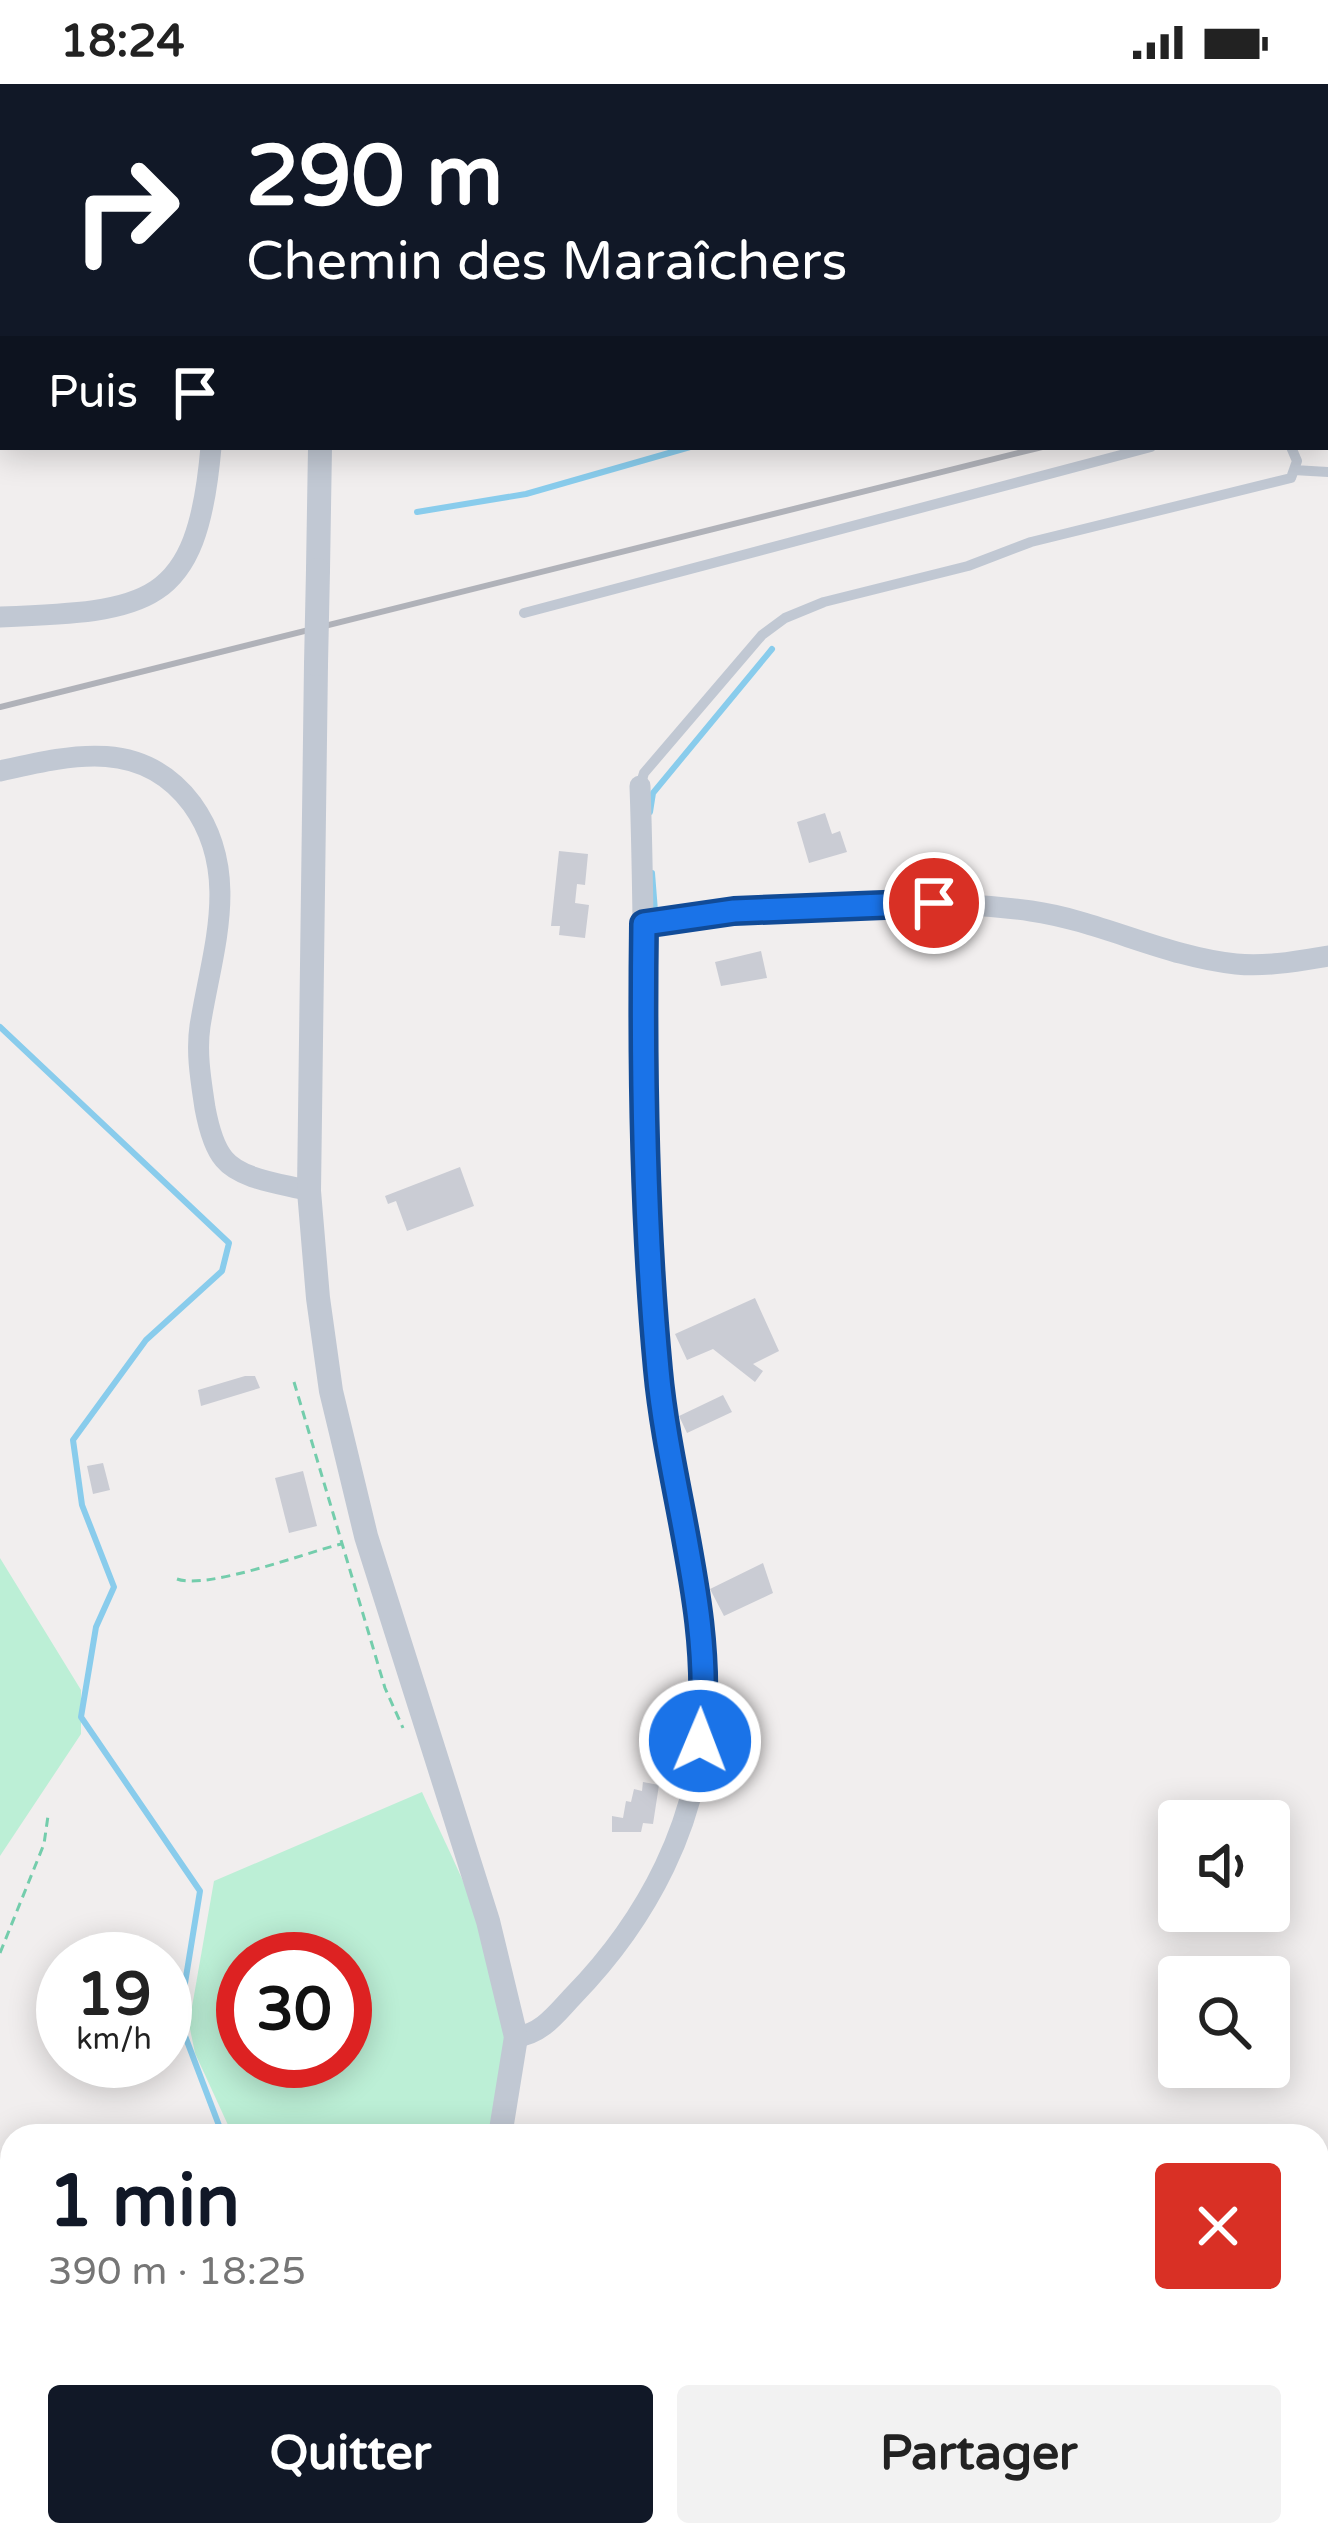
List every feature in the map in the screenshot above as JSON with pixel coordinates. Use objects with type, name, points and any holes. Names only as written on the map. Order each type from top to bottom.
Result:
[{"type":"street","points":[[0,617],[123,605],[171,584],[196,542],[211,450]]},
{"type":"street","points":[[320,450],[309,1191],[331,1391],[366,1536],[488,1921],[516,2037],[502,2124]]},
{"type":"street","points":[[0,771],[83,752],[135,759],[175,781],[203,820],[218,873],[222,924],[200,1030],[209,1129],[223,1159],[238,1171],[309,1191]]},
{"type":"street","points":[[516,2037],[538,2032],[592,1976],[643,1911],[672,1853],[696,1770],[704,1712],[695,1607],[658,1374],[643,1052],[640,786]]},
{"type":"street","points":[[644,924],[734,911],[934,903],[1030,911],[1094,923],[1236,964],[1328,956]]},
{"type":"lane","points":[[524,613],[1140,450]]},
{"type":"lane","points":[[640,786],[644,773],[762,635],[785,618],[824,602],[968,566],[1031,542],[1292,478],[1297,461],[1292,450]]},
{"type":"lane","points":[[1294,470],[1328,472]]},
{"type":"path","points":[[177,1579],[220,1575],[342,1543]]},
{"type":"path","points":[[0,1953],[44,1844],[48,1816]]},
{"type":"green space","points":[[0,1558],[81,1690],[81,1734],[0,1856]]},
{"type":"green space","points":[[422,1792],[476,1911],[505,2006],[508,2061],[492,2124],[228,2124],[195,2053],[192,2007],[214,1881]]},
{"type":"building","points":[[825,813],[832,834],[840,831],[847,852],[809,863],[797,822]]},
{"type":"building","points":[[559,851],[588,854],[585,885],[577,884],[575,903],[589,905],[585,938],[559,935],[560,926],[551,926]]},
{"type":"building","points":[[761,951],[767,978],[721,986],[715,962]]},
{"type":"building","points":[[460,1167],[474,1206],[407,1231],[396,1201],[388,1204],[385,1196]]},
{"type":"building","points":[[755,1298],[779,1351],[753,1364],[763,1371],[755,1382],[713,1349],[687,1360],[675,1334]]},
{"type":"building","points":[[255,1376],[260,1388],[201,1406],[198,1390]]},
{"type":"building","points":[[723,1395],[732,1412],[687,1433],[679,1416]]},
{"type":"building","points":[[103,1463],[110,1490],[93,1494],[87,1466]]},
{"type":"building","points":[[303,1471],[317,1526],[289,1533],[275,1478]]},
{"type":"building","points":[[763,1563],[773,1593],[724,1616],[710,1589]]},
{"type":"building","points":[[643,1782],[659,1785],[653,1824],[643,1823],[641,1832],[612,1832],[612,1816],[623,1818],[626,1801],[631,1802],[634,1789],[642,1791]]},
{"type":"waterway","points":[[417,512],[526,494],[680,450]]},
{"type":"waterway","points":[[650,812],[653,793],[772,649]]},
{"type":"waterway","points":[[652,873],[655,911]]},
{"type":"waterway","points":[[0,1027],[229,1243],[222,1271],[146,1340],[73,1440],[82,1505],[114,1587],[96,1627],[81,1717],[200,1891],[179,2020],[218,2124]]},
{"type":"railway","points":[[0,707],[1030,450]]},
{"type":"route","points":[[700,1741],[704,1712],[695,1607],[655,1336],[643,1052],[644,924],[734,911],[934,903]]}]
